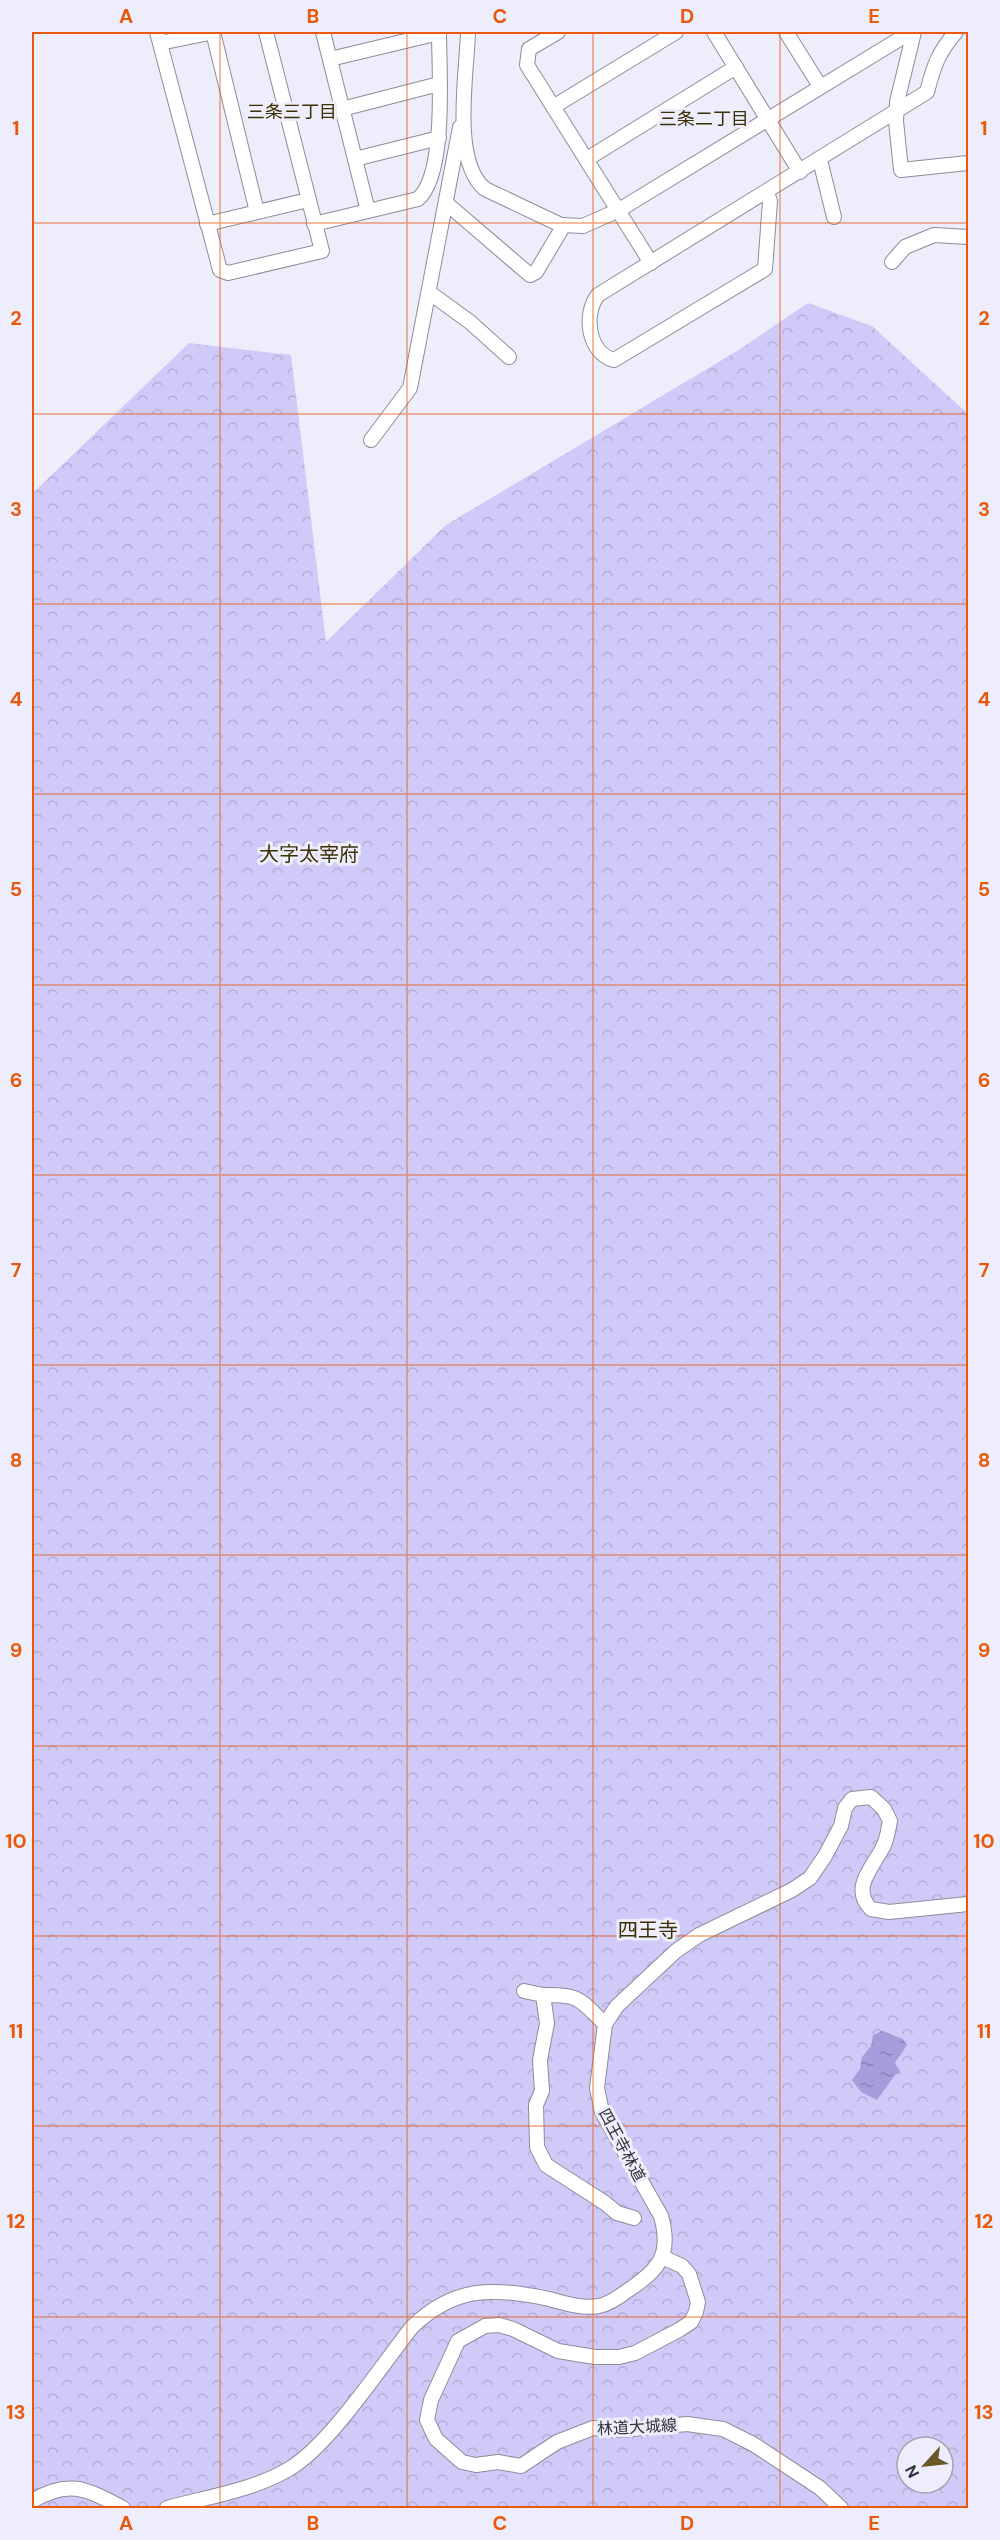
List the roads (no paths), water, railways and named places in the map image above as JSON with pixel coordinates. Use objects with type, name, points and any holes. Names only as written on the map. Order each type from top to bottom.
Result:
[{"type":"street","points":[[257,212],[213,32],[158,37],[220,270],[228,273],[322,251],[266,32]]},
{"type":"street","points":[[323,32],[368,211]]},
{"type":"street","points":[[314,224],[418,199],[423,195],[430,179],[439,138],[439,32],[330,59]]},
{"type":"street","points":[[468,32],[465,108],[467,154],[475,181],[485,189],[564,225],[593,223],[619,210],[820,86],[913,32]]},
{"type":"street","points":[[558,32],[529,49],[526,58],[527,65],[651,263]]},
{"type":"street","points":[[553,106],[676,32]]},
{"type":"street","points":[[714,32],[800,172]]},
{"type":"street","points":[[788,32],[820,86]]},
{"type":"street","points":[[913,32],[897,112],[901,170],[969,163]]},
{"type":"street","points":[[767,193],[770,201],[765,269],[614,360],[607,358],[591,337],[589,326],[593,301],[598,295],[767,193],[927,92],[932,70],[942,49],[956,32]]},
{"type":"street","points":[[587,159],[736,67]]},
{"type":"street","points":[[342,109],[439,84]]},
{"type":"street","points":[[371,440],[410,388],[465,108]]},
{"type":"street","points":[[355,159],[439,138]]},
{"type":"street","points":[[820,160],[834,217]]},
{"type":"street","points":[[207,224],[308,200]]},
{"type":"street","points":[[446,203],[530,275],[536,272],[564,225]]},
{"type":"street","points":[[892,262],[905,247],[934,235],[968,237]]},
{"type":"street","points":[[430,293],[470,322],[509,357]]},
{"type":"street","points":[[524,1991],[543,1995],[569,1994],[579,1998],[605,2024],[617,2006],[676,1951],[699,1935],[792,1890],[810,1878],[841,1826],[845,1808],[852,1799],[861,1796],[871,1797],[878,1802],[890,1821],[883,1848],[862,1885],[861,1896],[871,1910],[889,1912],[969,1904]]},
{"type":"street","points":[[543,1995],[547,2023],[540,2060],[542,2091],[536,2105],[539,2153],[546,2165],[554,2171],[617,2213],[634,2218]]},
{"type":"street","name":"四王寺林道","points":[[605,2024],[597,2088],[602,2112],[661,2216],[666,2238],[662,2257]]},
{"type":"street","points":[[167,2508],[248,2485],[296,2464],[330,2432],[412,2327],[425,2314],[447,2302],[469,2294],[498,2290],[577,2306],[597,2306],[617,2298],[648,2277],[662,2257]]},
{"type":"street","name":"林道大城線","points":[[662,2257],[682,2266],[695,2285],[698,2302],[691,2322],[663,2340],[619,2357],[595,2357],[558,2351],[513,2329],[499,2325],[474,2330],[458,2341],[431,2400],[428,2420],[436,2439],[462,2462],[476,2465],[498,2462],[521,2466],[557,2442],[593,2428],[621,2430],[687,2424],[723,2429],[753,2444],[820,2488],[841,2508]]},
{"type":"street","points":[[32,2500],[75,2488],[98,2493],[123,2508]]},
{"type":"water","points":[[882,2031],[903,2039],[907,2045],[895,2063],[901,2073],[896,2074],[877,2100],[861,2092],[852,2080],[860,2069],[862,2057],[871,2046],[873,2035]]},
{"type":"district","name":"三条三丁目","points":[[292,112]]},
{"type":"district","name":"三条二丁目","points":[[704,119]]},
{"type":"district","name":"大字太宰府","points":[[309,854]]},
{"type":"district","name":"四王寺","points":[[648,1930]]}]
